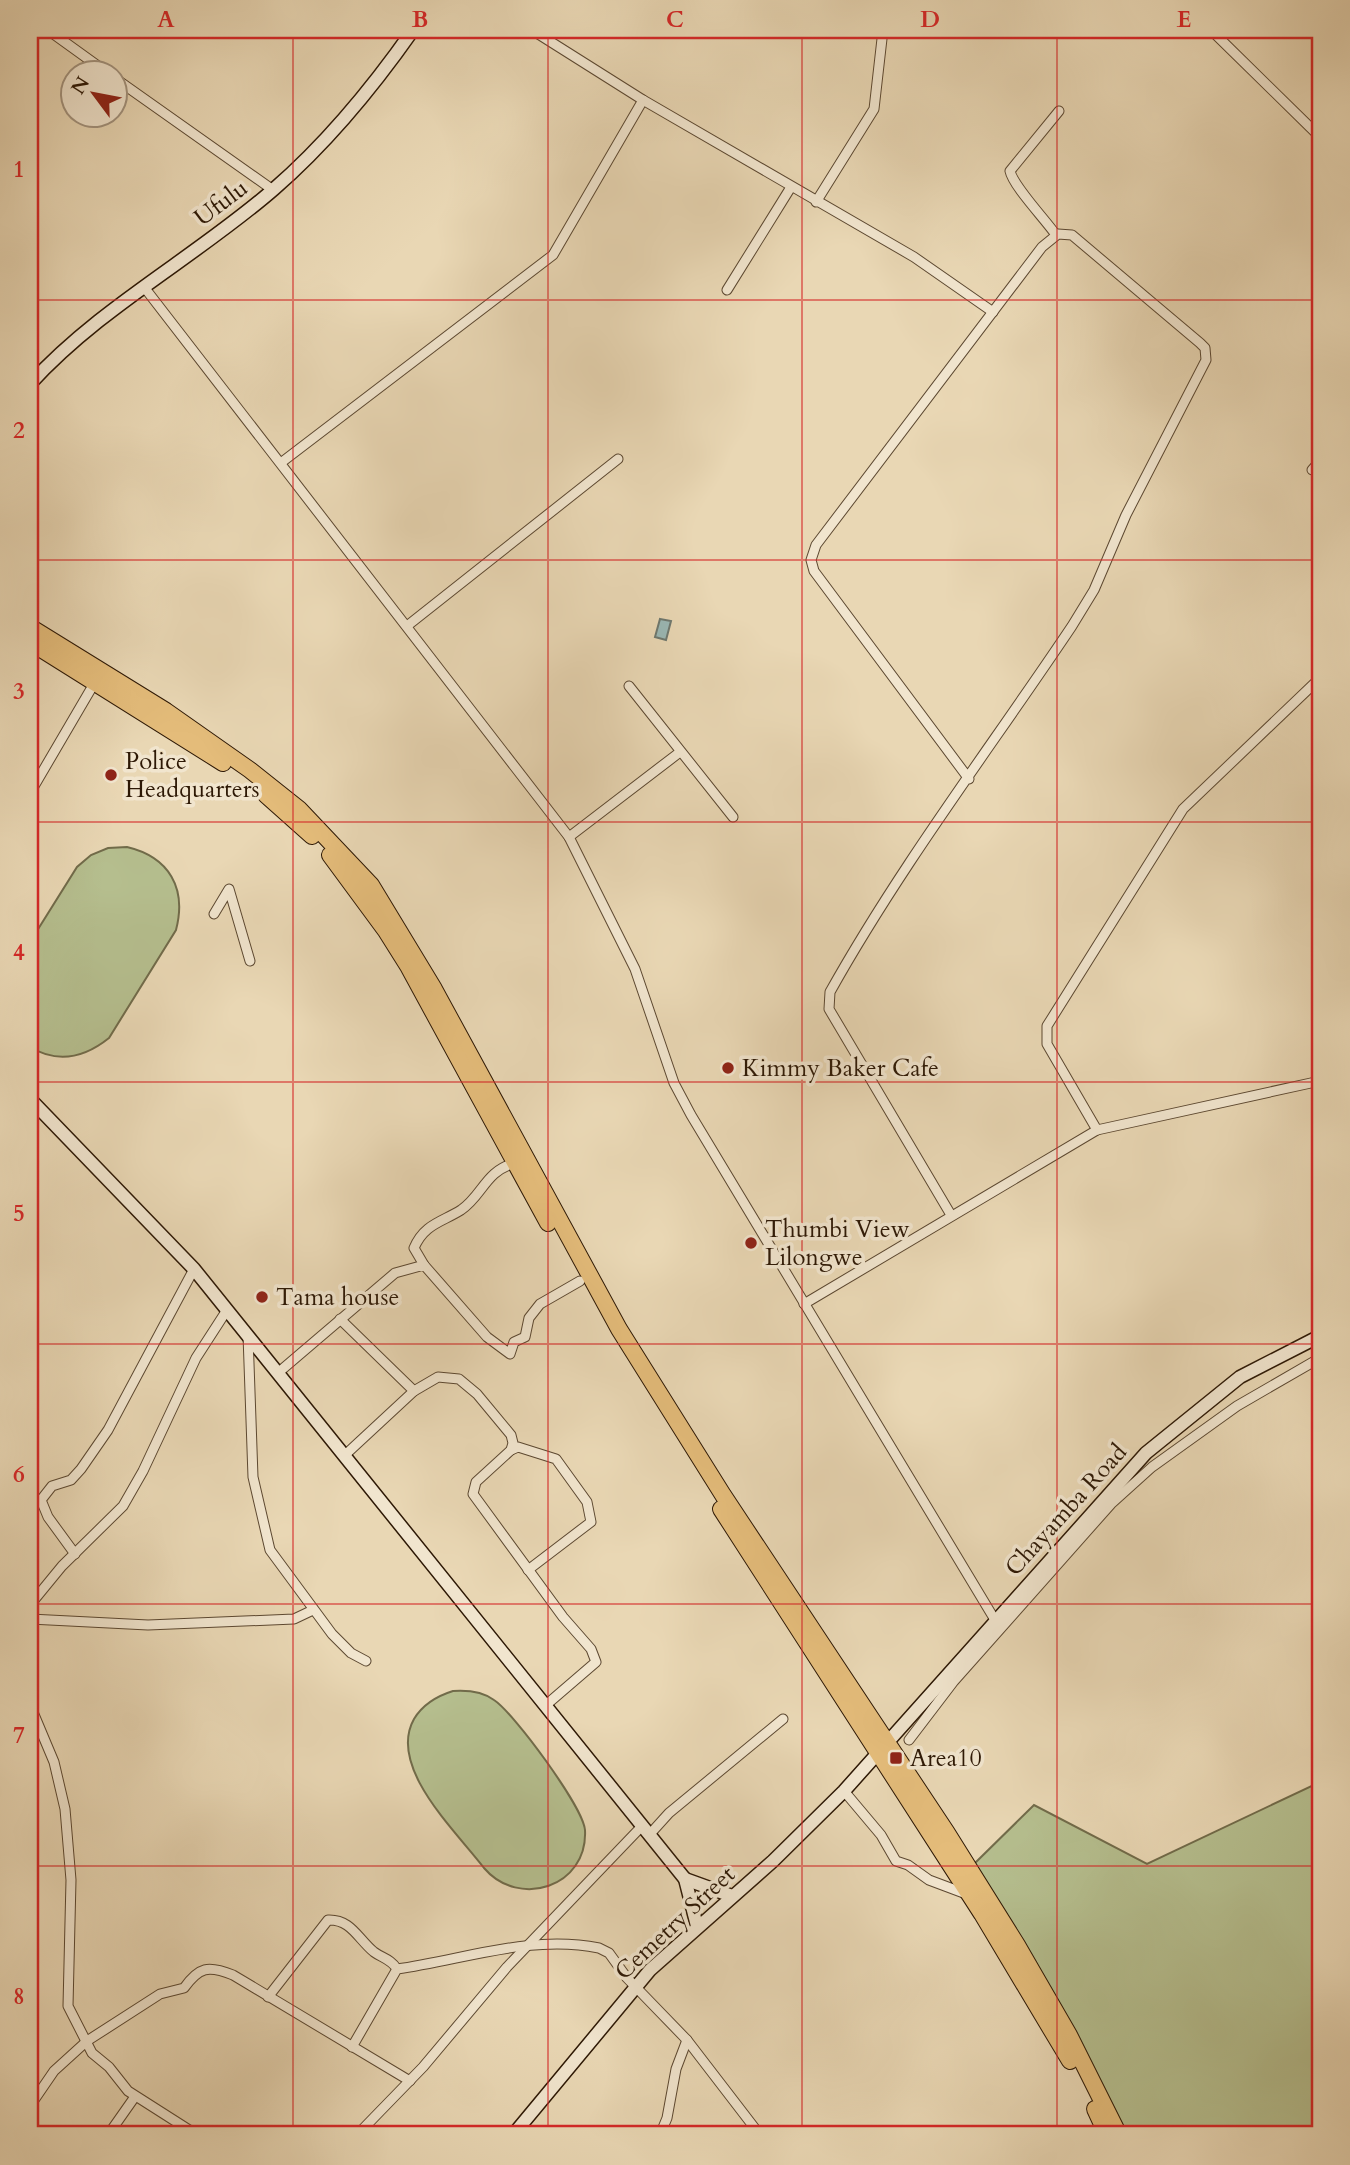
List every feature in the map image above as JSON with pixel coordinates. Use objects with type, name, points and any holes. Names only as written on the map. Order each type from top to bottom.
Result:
[{"type":"highway","points":[[30,627],[166,711],[250,769],[299,809],[371,885],[434,989],[619,1329],[723,1495],[800,1608],[970,1895],[1049,2021],[1107,2135]]},
{"type":"highway","points":[[30,642],[246,779],[292,818],[333,859],[386,930],[580,1281],[653,1403],[881,1747],[947,1833],[1069,2035],[1119,2135]]},
{"type":"street","name":"Ufulu","points":[[30,384],[53,360],[144,287],[273,190],[333,130],[413,30]]},
{"type":"street","points":[[532,30],[643,100],[914,257],[993,312]]},
{"type":"street","points":[[816,202],[874,109],[883,30]]},
{"type":"street","points":[[1211,30],[1320,137]]},
{"type":"street","points":[[53,31],[91,60]]},
{"type":"street","points":[[130,89],[273,190]]},
{"type":"street","points":[[282,462],[553,255],[643,100]]},
{"type":"street","points":[[1056,235],[1039,210],[1012,181],[1010,171],[1059,111]]},
{"type":"street","points":[[727,290],[791,187]]},
{"type":"street","points":[[951,1215],[829,1009],[830,992],[1088,599],[1126,515],[1206,360],[1205,348],[1200,343],[1072,236],[1056,235],[1042,247],[816,545],[811,560],[814,571],[969,779]]},
{"type":"street","points":[[144,287],[282,462],[569,837],[635,970],[680,1094],[995,1620]]},
{"type":"street","points":[[407,626],[618,459]]},
{"type":"street","points":[[1312,470],[1320,461]]},
{"type":"street","points":[[1097,1130],[1047,1044],[1047,1026],[1183,809],[1320,678]]},
{"type":"street","points":[[30,793],[95,682]]},
{"type":"street","points":[[629,686],[733,817]]},
{"type":"street","points":[[569,837],[680,752]]},
{"type":"street","points":[[214,914],[229,889],[250,961]]},
{"type":"street","points":[[804,1304],[1097,1130],[1320,1081]]},
{"type":"street","points":[[30,1099],[194,1269],[279,1372],[685,1879],[697,1926]]},
{"type":"street","points":[[515,1163],[493,1172],[463,1209],[428,1227],[414,1248],[424,1265],[487,1337],[510,1354],[514,1342],[525,1337],[529,1318],[540,1304],[580,1281]]},
{"type":"street","points":[[279,1372],[395,1273],[424,1265]]},
{"type":"street","points":[[75,1554],[48,1517],[41,1500],[52,1486],[71,1480],[101,1440],[132,1389],[172,1306],[194,1269]]},
{"type":"street","points":[[30,1605],[75,1554],[123,1506],[143,1471],[197,1358],[227,1310]]},
{"type":"street","points":[[340,1318],[414,1391]]},
{"type":"street","points":[[248,1335],[253,1477],[270,1550],[313,1610],[351,1653],[366,1661]]},
{"type":"street","name":"Chayamba Road","points":[[881,1747],[1121,1479],[1178,1424],[1240,1377],[1320,1336]]},
{"type":"street","points":[[909,1740],[954,1681],[1111,1504],[1152,1467],[1237,1406],[1320,1358]]},
{"type":"street","points":[[345,1455],[414,1391],[438,1377],[459,1379],[492,1410],[511,1435],[511,1450]]},
{"type":"street","points":[[528,1570],[591,1522],[587,1502],[556,1459],[518,1447],[511,1450],[476,1482],[473,1494],[528,1570],[591,1649],[596,1662],[545,1705]]},
{"type":"street","points":[[30,1619],[161,1625],[294,1619],[313,1610]]},
{"type":"street","points":[[30,1705],[54,1762],[65,1809],[71,1880],[68,2006],[92,2053],[108,2067],[134,2098],[197,2135]]},
{"type":"street","points":[[357,2135],[410,2081],[528,1947],[646,1829],[783,1718]]},
{"type":"street","name":"Cemetry Street","points":[[513,2135],[635,1986],[844,1791],[881,1747]]},
{"type":"street","points":[[844,1791],[881,1835],[896,1861],[908,1865],[929,1880],[970,1895]]},
{"type":"street","points":[[685,1879],[732,1896]]},
{"type":"street","points":[[268,1997],[328,1920],[348,1925],[372,1950],[397,1969]]},
{"type":"street","points":[[397,1969],[424,1966],[485,1950],[528,1947],[599,1948],[614,1958],[635,1986],[687,2040],[760,2135]]},
{"type":"street","points":[[352,2047],[397,1969]]},
{"type":"street","points":[[30,2106],[54,2071],[87,2041],[160,1994],[184,1988],[198,1971],[223,1971],[410,2081]]},
{"type":"street","points":[[660,2135],[667,2118],[676,2069],[687,2040]]},
{"type":"street","points":[[108,2135],[134,2098]]},
{"type":"green space","points":[[127,847],[154,858],[171,876],[179,901],[176,930],[109,1038],[90,1050],[71,1056],[51,1056],[40,1052],[30,1047],[30,942],[77,867],[91,855],[108,848]]},
{"type":"green space","points":[[453,1691],[480,1693],[504,1708],[546,1761],[573,1802],[585,1830],[583,1850],[575,1866],[564,1878],[549,1886],[532,1889],[515,1887],[499,1880],[484,1868],[428,1798],[410,1757],[408,1738],[414,1719],[422,1709],[436,1698]]},
{"type":"green space","points":[[1320,1782],[1320,2135],[1123,2135],[973,1865],[1034,1805],[1147,1864]]},
{"type":"water","points":[[660,619],[671,621],[666,640],[655,637]]},
{"type":"place","name":"Police Headquarters","points":[[111,775]]},
{"type":"place","name":"Kimmy Baker Cafe","points":[[728,1068]]},
{"type":"place","name":"Thumbi View Lilongwe","points":[[751,1243]]},
{"type":"place","name":"Tama house","points":[[262,1297]]},
{"type":"place","name":"Area10","points":[[896,1758]]}]
